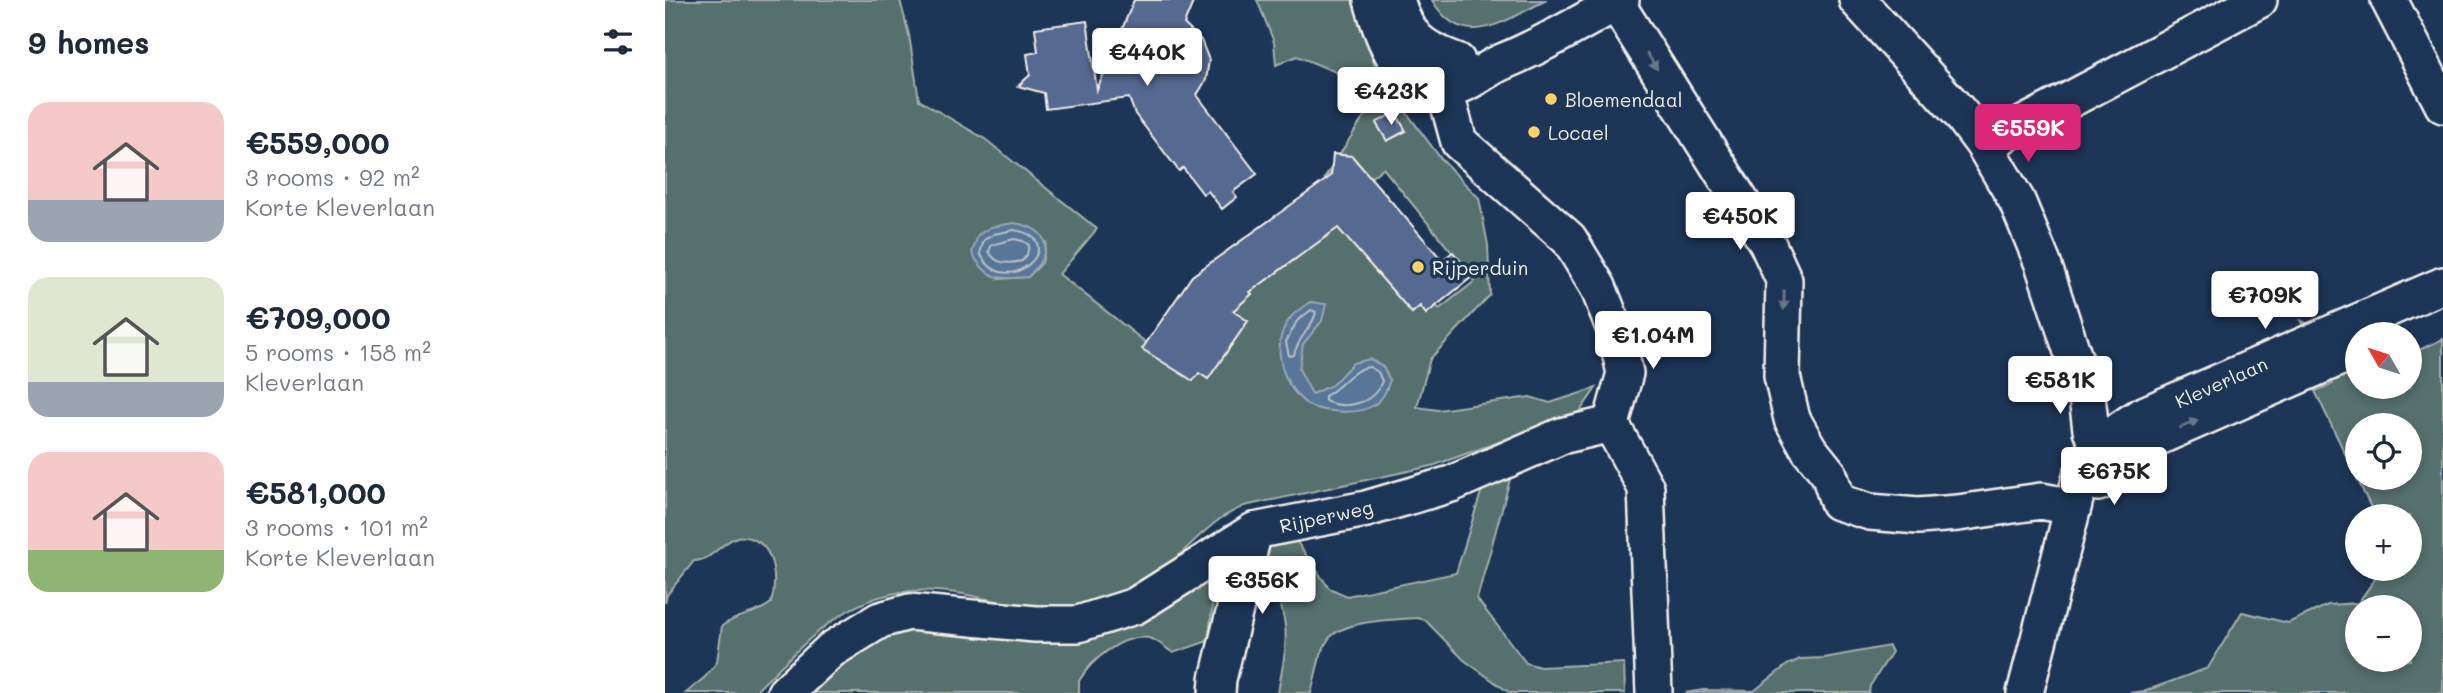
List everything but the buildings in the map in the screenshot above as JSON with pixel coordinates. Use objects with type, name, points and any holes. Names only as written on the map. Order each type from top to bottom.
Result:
[{"type":"street","points":[[1372,0],[1379,27],[1399,63],[1417,80],[1445,89],[1473,79],[1499,63],[1531,50],[1618,1],[1767,243],[1784,281],[1782,376],[1792,419],[1809,449],[1829,474],[1838,502],[1870,512],[1918,516],[2041,501],[2073,508]]},
{"type":"street","points":[[1396,0],[1403,20],[1411,32],[1423,46],[1435,54],[1460,62],[1499,63]]},
{"type":"street","points":[[1857,0],[1960,113],[1984,145],[2017,201],[2043,264],[2087,397],[2091,430],[2114,449],[2081,476],[2025,693]]},
{"type":"street","points":[[1984,145],[2259,0]]},
{"type":"street","points":[[2389,0],[2443,105]]},
{"type":"street","points":[[1435,54],[1459,142],[1569,239],[1598,287],[1615,330],[1625,373],[1611,424],[1646,488],[1654,693]]},
{"type":"street","name":"Kleverlaan","points":[[2114,449],[2141,416],[2443,285]]},
{"type":"street","points":[[2418,322],[2443,311]]},
{"type":"street","name":"Kleverlaan","points":[[2114,449],[2147,442],[2345,355]]},
{"type":"street","name":"Rijperweg","points":[[785,693],[831,650],[880,620],[909,612],[1035,624],[1078,624],[1135,606],[1254,531],[1366,509],[1469,477],[1561,436],[1611,424]]},
{"type":"street","points":[[1217,693],[1254,531]]},
{"type":"green space","points":[[665,0],[900,0],[909,35],[919,100],[985,139],[1097,229],[1059,274],[1177,367],[1236,290],[1353,204],[1439,309],[1475,281],[1383,168],[1369,179],[1353,157],[1324,179],[1363,118],[1395,97],[1442,160],[1479,198],[1488,245],[1490,295],[1430,359],[1417,407],[1438,410],[1530,397],[1550,403],[1596,388],[1574,420],[1546,425],[1432,466],[1244,506],[1207,529],[1143,584],[1079,609],[1035,608],[927,590],[897,593],[869,600],[822,628],[754,693],[686,693],[705,677],[717,662],[722,626],[771,603],[773,567],[761,544],[739,536],[706,558],[694,561],[667,595],[665,603]],"holes":[[[1046,243],[1042,263],[1028,277],[999,279]]]},
{"type":"green space","points":[[1257,0],[1352,0],[1377,71],[1343,75],[1297,56],[1276,65],[1274,42]]},
{"type":"green space","points":[[1432,0],[1547,0],[1500,23],[1471,29],[1457,26],[1444,16]]},
{"type":"green space","points":[[2300,320],[2345,341],[2345,399],[2422,399],[2422,349],[2443,339],[2443,693],[2129,693],[2145,691],[2208,668],[2242,612],[2288,623],[2328,605],[2345,604],[2345,672],[2422,672],[2422,595],[2364,595],[2374,581],[2422,581],[2422,504],[2369,504],[2363,490],[2422,490],[2422,413],[2345,413],[2345,454],[2315,391],[2333,384]]},
{"type":"green space","points":[[1512,472],[1477,599],[1526,663],[1540,667],[1624,663],[1625,693],[1510,693],[1464,660],[1425,620],[1417,618],[1369,622],[1335,633],[1322,652],[1311,693],[1278,693],[1285,651],[1285,626],[1280,603],[1256,536],[1288,529],[1329,588],[1347,596],[1456,573],[1484,483]]},
{"type":"green space","points":[[1219,557],[1208,641],[1173,653],[1149,638],[1118,644],[1099,657],[1084,673],[1079,681],[1079,693],[800,693],[848,648],[914,621],[1074,638],[1116,632],[1135,624],[1161,607]]},
{"type":"green space","points":[[1889,646],[1892,652],[1870,686],[1869,693],[1685,693],[1703,690],[1754,691],[1787,665],[1800,659],[1824,658]]},
{"type":"water","points":[[1014,223],[1036,230],[1045,243],[1044,251],[1028,277],[995,276],[983,269],[972,253],[978,235],[991,227]]},
{"type":"water","points":[[1310,302],[1326,304],[1322,321],[1303,344],[1299,369],[1312,394],[1332,385],[1353,363],[1370,359],[1383,367],[1390,380],[1376,404],[1348,412],[1318,409],[1304,402],[1289,383],[1281,360],[1281,336],[1293,315]]},
{"type":"place","name":"Bloemendaal","points":[[1551,99]]},
{"type":"place","name":"Locael","points":[[1534,132]]},
{"type":"place","name":"Rijperduin","points":[[1418,267]]}]
